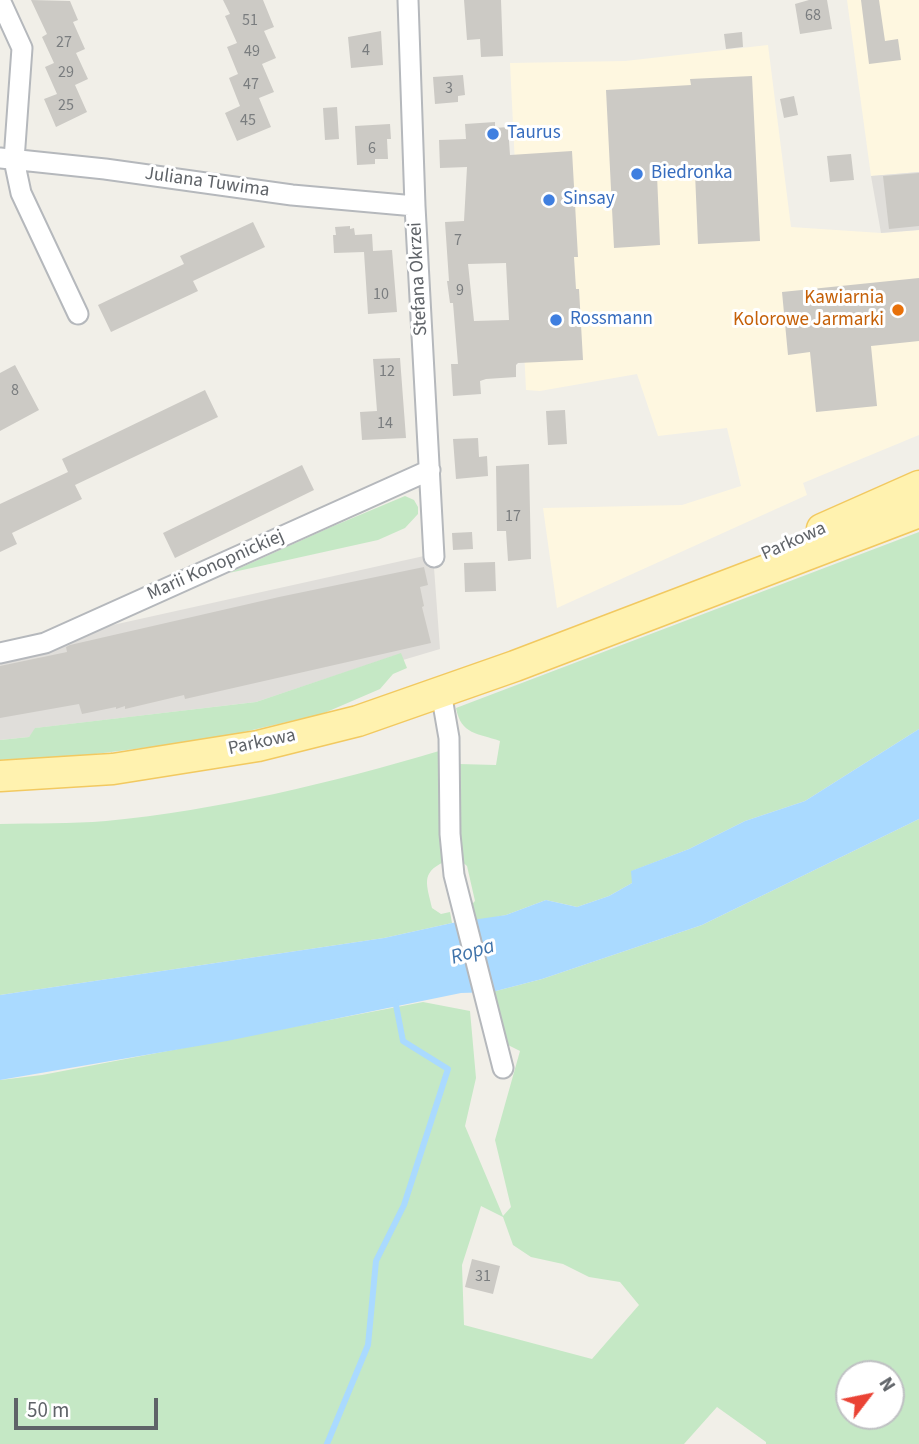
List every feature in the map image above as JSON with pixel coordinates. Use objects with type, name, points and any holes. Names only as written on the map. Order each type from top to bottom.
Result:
[{"type":"main road","name":"Parkowa","points":[[515,666],[919,486]]},
{"type":"main road","name":"Parkowa","points":[[0,776],[113,769],[258,746],[358,720],[515,666],[919,512]]},
{"type":"street","name":"Stefana Okrzei","points":[[408,0],[415,206],[435,557]]},
{"type":"street","points":[[0,1],[22,48],[7,159],[78,314]]},
{"type":"street","name":"Juliana Tuwima","points":[[7,159],[105,169],[292,195],[415,206]]},
{"type":"street","name":"Marii Konopnickiej","points":[[0,653],[45,643],[430,470]]},
{"type":"street","points":[[441,692],[449,738],[450,834],[454,875],[503,1069]]},
{"type":"shaded area","points":[[847,0],[919,0],[919,172],[871,176]]},
{"type":"shaded area","points":[[768,45],[791,227],[881,233],[919,230],[919,435],[803,483],[807,495],[557,608],[543,508],[682,505],[741,486],[727,428],[658,436],[637,374],[540,391],[526,390],[510,63],[625,61]]},
{"type":"shaded area","points":[[919,172],[919,230],[881,233],[871,176]]},
{"type":"shaded area","points":[[433,554],[440,649],[403,660],[400,654],[256,702],[36,728],[29,737],[0,740],[0,650]]},
{"type":"green space","points":[[405,496],[414,500],[418,514],[405,528],[378,540],[229,573],[331,527]]},
{"type":"green space","points":[[919,532],[919,729],[805,801],[745,821],[689,849],[632,871],[632,883],[609,896],[577,907],[546,900],[506,915],[472,922],[470,906],[475,901],[467,866],[459,859],[459,764],[496,765],[500,741],[466,728],[458,717],[456,708]]},
{"type":"green space","points":[[401,653],[407,668],[393,674],[380,689],[322,714],[213,739],[64,758],[0,760],[0,740],[29,737],[35,728],[256,702]]},
{"type":"green space","points":[[439,751],[444,862],[428,875],[427,886],[432,908],[441,914],[450,912],[452,923],[384,938],[0,995],[0,824],[106,821],[191,810],[316,784]]},
{"type":"green space","points":[[919,819],[919,1444],[766,1444],[717,1407],[684,1444],[0,1444],[0,1080],[42,1075],[423,1002],[470,1011],[476,1078],[465,1126],[503,1216],[511,1207],[495,1140],[520,1051],[506,1044],[492,992],[542,979],[702,925]],"holes":[[[481,1206],[503,1217],[513,1245],[531,1257],[563,1264],[589,1277],[620,1282],[639,1305],[592,1359],[464,1325],[462,1265]]]},
{"type":"water","name":"Ropa","points":[[919,729],[919,819],[702,925],[542,979],[492,992],[461,993],[227,1041],[0,1080],[0,995],[384,938],[452,923],[506,915],[546,900],[577,907],[609,896],[632,883],[631,871],[689,849],[745,821],[805,801]]},
{"type":"building","points":[[31,0],[70,1],[78,20],[73,22],[85,49],[76,53],[88,79],[75,85],[87,112],[56,127],[44,99],[57,94],[45,67],[54,63],[42,37],[47,34]]},
{"type":"building","points":[[223,0],[263,0],[274,27],[264,31],[276,58],[262,64],[274,92],[259,98],[271,127],[237,141],[225,113],[240,106],[229,78],[238,74],[227,47],[237,43],[225,16],[230,14]]},
{"type":"building","points":[[464,0],[501,0],[503,56],[481,57],[480,39],[467,40]]},
{"type":"building","points":[[809,0],[827,0],[832,29],[800,34],[795,4]]},
{"type":"building","points":[[861,0],[879,0],[885,41],[898,39],[901,60],[869,64]]},
{"type":"building","points":[[381,31],[383,65],[351,68],[348,37]]},
{"type":"building","points":[[742,32],[743,47],[726,49],[724,34]]},
{"type":"building","points":[[463,75],[465,95],[458,96],[458,102],[435,104],[433,77]]},
{"type":"building","points":[[752,76],[760,241],[698,244],[695,173],[657,175],[660,245],[614,248],[606,90],[691,85],[690,79]]},
{"type":"building","points":[[794,96],[798,115],[784,118],[780,99]]},
{"type":"building","points":[[337,107],[339,139],[325,140],[323,108]]},
{"type":"building","points":[[495,122],[495,128],[508,127],[510,155],[572,151],[578,257],[574,257],[576,289],[579,289],[583,360],[518,363],[516,377],[486,379],[480,381],[481,394],[453,396],[451,364],[458,364],[453,303],[450,303],[447,281],[445,222],[464,221],[467,167],[440,168],[439,140],[466,139],[465,124]],"holes":[[[506,263],[509,320],[474,321],[468,264]]]},
{"type":"building","points":[[390,124],[391,139],[387,139],[388,159],[375,159],[375,164],[357,165],[355,126]]},
{"type":"building","points":[[851,154],[854,180],[830,182],[827,156]]},
{"type":"building","points":[[919,173],[919,226],[889,229],[883,176]]},
{"type":"building","points":[[253,222],[265,247],[193,281],[198,291],[111,332],[98,305],[184,264],[180,256]]},
{"type":"building","points":[[350,226],[350,229],[354,228],[355,235],[372,234],[373,251],[392,250],[397,312],[368,314],[364,252],[334,253],[335,227]]},
{"type":"building","points":[[919,278],[919,341],[871,346],[877,406],[816,412],[810,352],[788,355],[782,292]]},
{"type":"building","points":[[400,358],[406,438],[362,440],[360,412],[377,411],[373,359]]},
{"type":"building","points":[[15,365],[39,410],[0,431],[0,373]]},
{"type":"building","points":[[205,390],[218,417],[75,485],[82,499],[12,533],[17,544],[0,552],[0,504],[68,472],[62,459]]},
{"type":"building","points":[[565,410],[567,444],[548,445],[546,411]]},
{"type":"building","points":[[478,438],[479,457],[487,456],[488,476],[456,479],[453,439]]},
{"type":"building","points":[[529,464],[531,559],[508,561],[506,531],[497,531],[496,466]]},
{"type":"building","points":[[302,465],[314,490],[175,558],[163,533]]},
{"type":"building","points":[[472,532],[473,549],[453,550],[452,533]]},
{"type":"building","points":[[495,562],[496,591],[465,592],[464,563]]},
{"type":"building","points":[[424,567],[428,585],[420,587],[431,643],[185,699],[184,695],[125,709],[125,706],[116,707],[82,714],[79,704],[0,718],[0,666],[67,652],[66,647],[70,645]]},
{"type":"building","points":[[472,1259],[500,1266],[493,1294],[465,1287]]},
{"type":"waterway","points":[[327,1444],[368,1345],[376,1261],[404,1205],[448,1069],[403,1041],[395,1000]]},
{"type":"place","name":"Taurus","points":[[493,134]]},
{"type":"place","name":"Biedronka","points":[[637,174]]},
{"type":"place","name":"Sinsay","points":[[549,200]]},
{"type":"place","name":"Kawiarnia Kolorowe Jarmarki","points":[[898,310]]},
{"type":"place","name":"Rossmann","points":[[556,320]]}]
